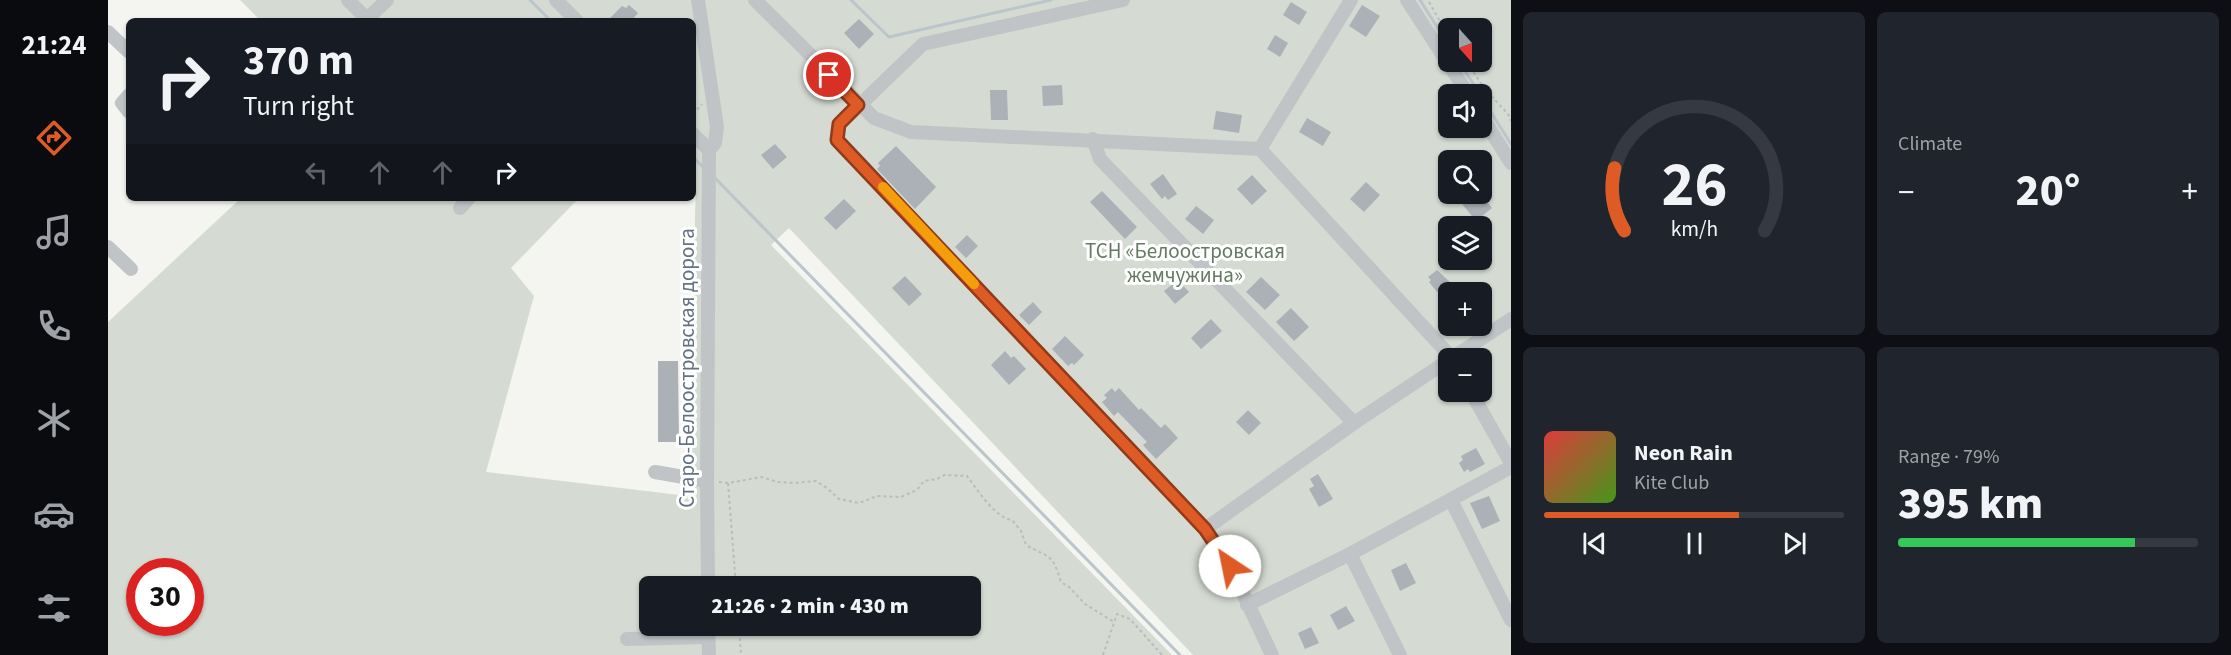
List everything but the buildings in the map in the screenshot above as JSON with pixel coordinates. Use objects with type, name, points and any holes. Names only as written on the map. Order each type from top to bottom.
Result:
[{"type":"street","points":[[348,0],[366,18]]},
{"type":"street","points":[[370,18],[387,0]]},
{"type":"street","points":[[556,0],[574,18]]},
{"type":"street","name":"Старо-Белоостровская дорога","points":[[698,0],[717,127],[715,143],[710,150],[708,576]]},
{"type":"street","points":[[755,0],[858,105],[874,118],[911,132],[1093,139],[1260,149],[1441,348]]},
{"type":"street","points":[[1123,0],[923,44],[839,124],[837,140],[1205,529],[1230,566],[1272,655]]},
{"type":"street","points":[[1260,149],[1352,0]]},
{"type":"street","points":[[1407,0],[1462,84]]},
{"type":"street","points":[[108,32],[126,49]]},
{"type":"street","points":[[1492,133],[1511,162]]},
{"type":"street","points":[[696,137],[710,150]]},
{"type":"street","points":[[1093,139],[1100,159],[1354,423]]},
{"type":"street","points":[[108,247],[131,269]]},
{"type":"street","points":[[1468,348],[1511,319]]},
{"type":"street","points":[[1205,529],[1354,423],[1438,368]]},
{"type":"street","points":[[1247,605],[1350,554],[1511,465],[1476,402]]},
{"type":"street","points":[[655,472],[707,481]]},
{"type":"street","points":[[1451,500],[1511,620]]},
{"type":"street","points":[[1350,554],[1400,655]]},
{"type":"street","points":[[627,639],[657,636]]},
{"type":"street","points":[[708,636],[709,655]]},
{"type":"path","points":[[1425,4],[1429,1],[1438,18]]},
{"type":"path","points":[[1474,72],[1484,88],[1508,114],[1511,121]]},
{"type":"path","points":[[707,481],[728,483],[762,477],[777,482],[816,481],[839,499],[859,503],[877,496],[900,497],[917,490],[924,481],[937,479],[944,475],[967,476],[983,498],[1005,519],[1012,520],[1021,531],[1026,545],[1047,555],[1053,561],[1058,567],[1061,582],[1085,604],[1114,622]]},
{"type":"path","points":[[728,483],[735,576]]},
{"type":"path","points":[[1102,655],[1117,614],[1130,619],[1162,655]]},
{"type":"path","points":[[740,636],[741,655]]},
{"type":"green space","name":"ТСН «Белоостровская жемчужина»","points":[[240,0],[1511,0],[1511,655],[1193,655],[789,228],[771,245],[1172,655],[108,655],[108,322],[238,201],[576,201],[511,268],[534,296],[486,472],[688,496],[696,201],[696,18],[258,18]]},
{"type":"waterway","points":[[530,0],[548,18]]},
{"type":"waterway","points":[[851,0],[889,37],[1051,0]]},
{"type":"waterway","points":[[1420,0],[1438,29]]},
{"type":"waterway","points":[[1466,72],[1473,84]]},
{"type":"waterway","points":[[1492,114],[1511,144]]},
{"type":"waterway","points":[[696,160],[702,166]]},
{"type":"waterway","points":[[715,178],[1180,655]]},
{"type":"slow traffic","points":[[883,187],[974,284]]},
{"type":"route","points":[[829,75],[858,105],[839,124],[837,140],[1205,529],[1230,566]]}]
